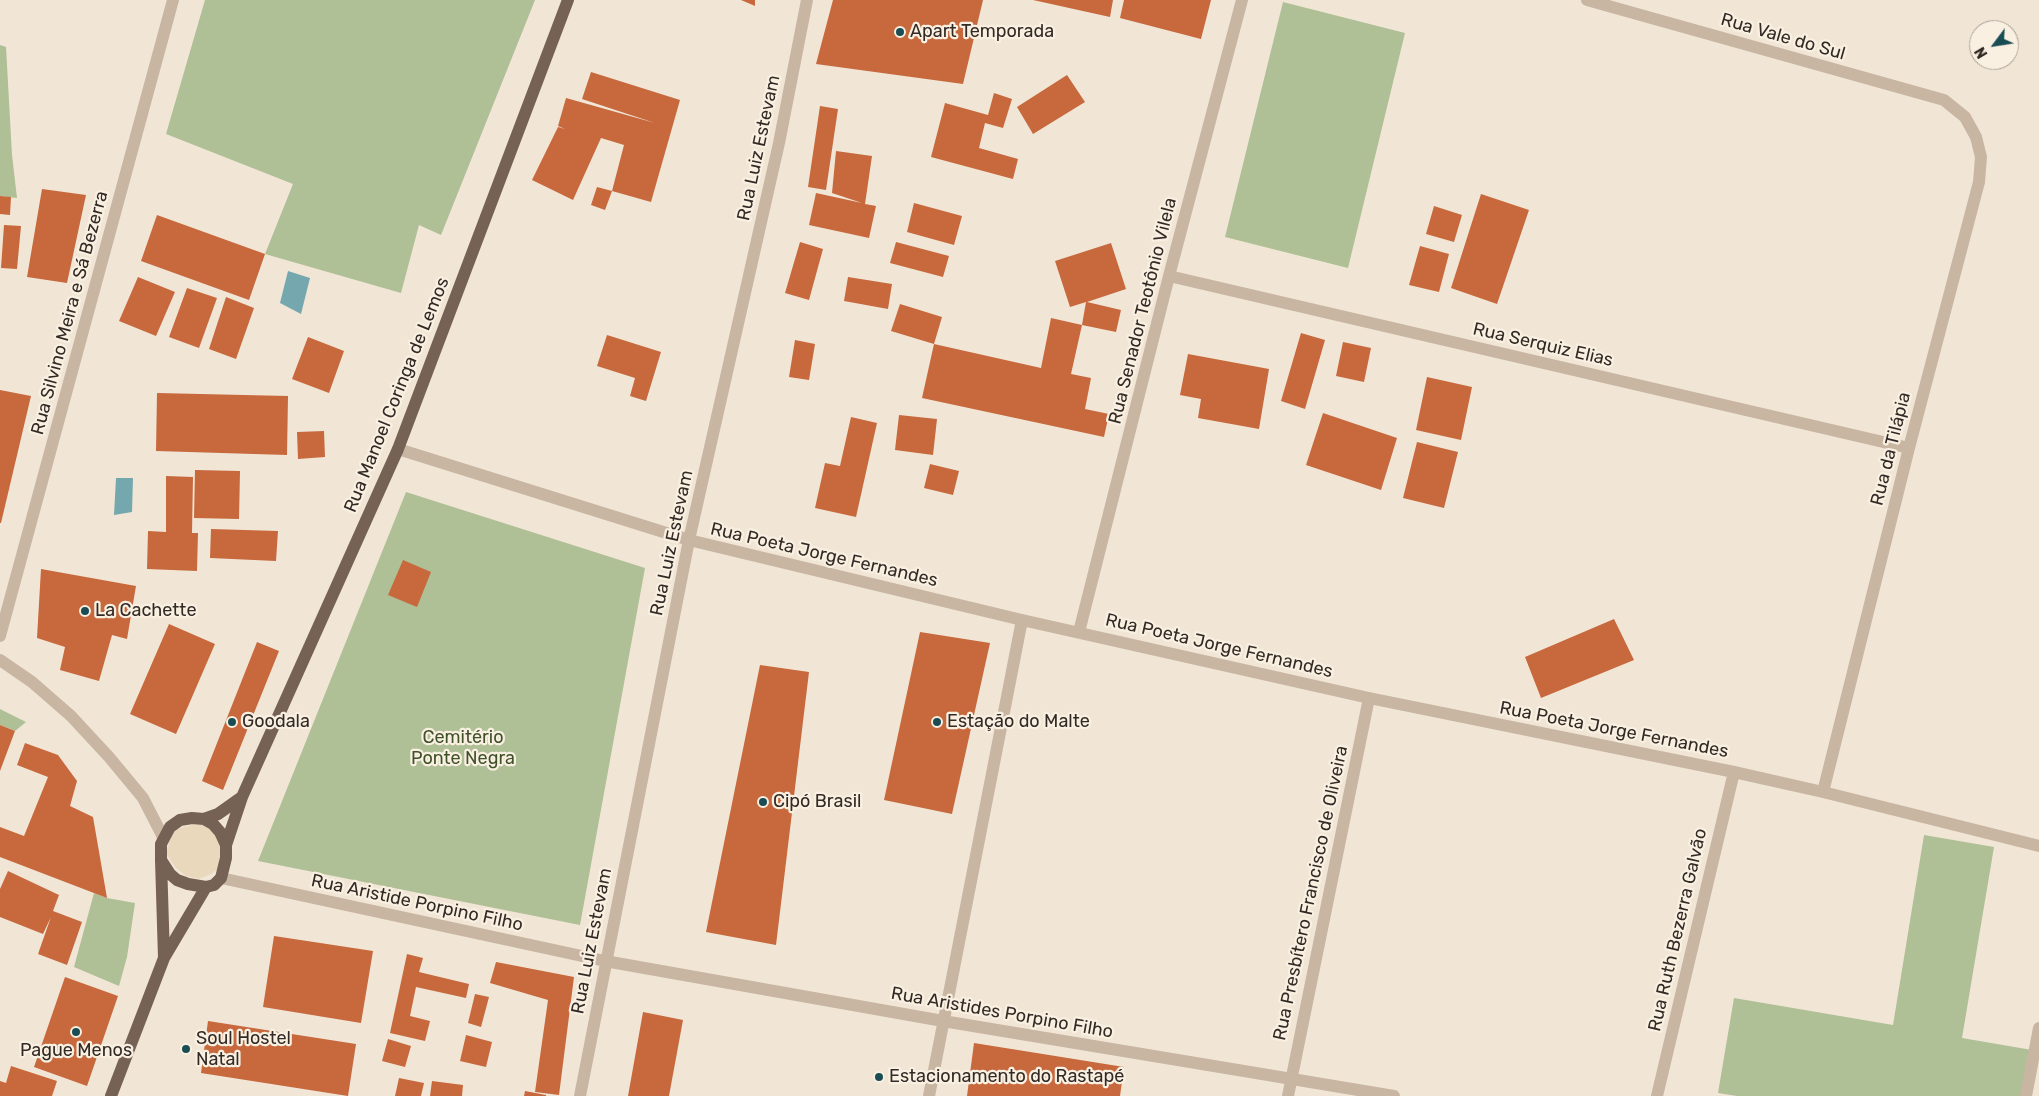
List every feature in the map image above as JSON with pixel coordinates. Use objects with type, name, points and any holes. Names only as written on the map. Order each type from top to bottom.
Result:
[{"type":"main road","name":"Rua Manoel Coringa de Lemos","points":[[221,878],[226,858],[226,845],[242,797],[398,448],[568,0]]},
{"type":"main road","points":[[204,819],[218,814],[242,797]]},
{"type":"main road","points":[[164,958],[161,860],[163,837],[170,827],[180,820],[204,819],[213,824],[220,832],[226,845]]},
{"type":"main road","points":[[161,860],[170,874],[177,880],[188,884],[206,887],[214,885],[221,878]]},
{"type":"main road","points":[[111,1096],[164,958],[206,887]]},
{"type":"street","name":"Rua Silvino Meira e Sá Bezerra","points":[[0,636],[173,0]]},
{"type":"street","name":"Rua Luiz Estevam","points":[[580,1096],[689,540],[779,143],[807,0]]},
{"type":"street","name":"Rua Senador Teotônio Vilela","points":[[1079,632],[1169,276],[1242,0]]},
{"type":"street","name":"Rua Vale do Sul","points":[[1587,0],[1944,100],[1965,117]]},
{"type":"street","name":"Rua da Tilápia","points":[[1823,792],[1909,448],[1979,182],[1981,158],[1976,137],[1965,117]]},
{"type":"street","name":"Rua Serquiz Elias","points":[[1169,276],[1909,448]]},
{"type":"street","name":"Rua Poeta Jorge Fernandes","points":[[398,448],[689,540],[1022,620],[1369,698],[1734,772],[1823,792],[2039,846]]},
{"type":"street","points":[[929,1096],[1022,620]]},
{"type":"street","points":[[0,660],[32,682],[71,716],[103,750],[143,798],[163,837]]},
{"type":"street","name":"Rua Presbítero Francisco de Oliveira","points":[[1288,1096],[1369,698]]},
{"type":"street","name":"Rua Ruth Bezerra Galvão","points":[[1657,1096],[1734,772]]},
{"type":"street","name":"Rua Aristide Porpino Filho","points":[[221,878],[605,961]]},
{"type":"street","name":"Rua Aristides Porpino Filho","points":[[605,961],[943,1021],[1394,1096]]},
{"type":"street","points":[[2026,1096],[2039,1028]]},
{"type":"green space","points":[[205,0],[535,0],[441,235],[419,225],[401,293],[265,254],[293,184],[166,134]]},
{"type":"green space","points":[[1283,2],[1405,33],[1348,268],[1225,237]]},
{"type":"green space","points":[[0,45],[6,47],[12,155],[17,198],[0,196]]},
{"type":"green space","name":"Cemitério Ponte Negra","points":[[406,492],[645,568],[580,925],[258,861]]},
{"type":"green space","points":[[0,709],[26,722],[15,731],[0,725]]},
{"type":"green space","points":[[1924,835],[1994,847],[1962,1038],[2032,1050],[2024,1096],[1737,1096],[1718,1093],[1734,998],[1893,1025]]},
{"type":"green space","points":[[94,893],[107,898],[135,903],[127,957],[119,986],[74,967]]},
{"type":"shaded area","points":[[198,823],[211,829],[222,844],[219,868],[199,879],[186,876],[175,867],[166,853],[175,830]]},
{"type":"water","points":[[288,271],[310,278],[301,314],[280,303]]},
{"type":"water","points":[[116,478],[133,478],[132,512],[114,515]]},
{"type":"building","points":[[741,0],[755,0],[755,6]]},
{"type":"building","name":"Apart Temporada","points":[[833,0],[983,0],[963,84],[816,64]]},
{"type":"building","points":[[1033,0],[1113,0],[1110,17]]},
{"type":"building","points":[[1124,0],[1211,0],[1201,39],[1120,18]]},
{"type":"building","points":[[591,72],[680,100],[651,202],[612,191],[624,145],[601,138],[573,200],[532,180],[558,127],[565,129],[558,126],[566,98],[655,123],[582,99]]},
{"type":"building","points":[[1067,75],[1085,102],[1033,134],[1017,107]]},
{"type":"building","points":[[994,93],[1012,99],[1003,128],[985,123],[979,148],[1018,159],[1013,179],[931,157],[945,103],[988,115]]},
{"type":"building","points":[[820,106],[838,109],[826,190],[808,187]]},
{"type":"building","points":[[836,151],[872,156],[865,204],[876,206],[869,238],[809,225],[816,193],[862,203],[832,193]]},
{"type":"building","points":[[597,187],[612,191],[605,210],[591,205]]},
{"type":"building","points":[[42,189],[86,195],[67,283],[27,277]]},
{"type":"building","points":[[1481,194],[1529,210],[1497,304],[1451,288]]},
{"type":"building","points":[[0,196],[11,197],[10,215],[0,214]]},
{"type":"building","points":[[914,203],[962,216],[954,245],[907,232]]},
{"type":"building","points":[[1434,206],[1462,215],[1454,242],[1426,234]]},
{"type":"building","points":[[157,215],[265,254],[249,300],[141,261]]},
{"type":"building","points":[[4,225],[21,226],[17,269],[1,268]]},
{"type":"building","points":[[800,242],[823,249],[809,300],[785,293]]},
{"type":"building","points":[[896,242],[949,256],[943,277],[890,263]]},
{"type":"building","points":[[1111,243],[1126,289],[1087,302],[1121,310],[1116,332],[1082,325],[1086,302],[1070,307],[1055,261]]},
{"type":"building","points":[[1420,246],[1449,254],[1439,292],[1409,285]]},
{"type":"building","points":[[138,277],[175,292],[156,336],[119,321]]},
{"type":"building","points":[[848,277],[892,284],[888,309],[844,301]]},
{"type":"building","points":[[187,288],[217,298],[199,348],[169,337]]},
{"type":"building","points":[[226,297],[254,308],[236,359],[209,349]]},
{"type":"building","points":[[900,304],[942,317],[934,344],[891,331]]},
{"type":"building","points":[[1051,318],[1082,325],[1071,374],[1091,378],[1085,409],[1109,414],[1104,437],[922,398],[934,344],[1041,368]]},
{"type":"building","points":[[1301,333],[1325,340],[1305,409],[1281,401]]},
{"type":"building","points":[[607,335],[661,352],[646,401],[630,396],[635,378],[597,366]]},
{"type":"building","points":[[308,337],[344,351],[329,393],[292,379]]},
{"type":"building","points":[[795,340],[815,344],[809,380],[789,377]]},
{"type":"building","points":[[1343,342],[1371,348],[1364,382],[1336,376]]},
{"type":"building","points":[[1188,354],[1269,369],[1259,429],[1198,418],[1201,399],[1180,395]]},
{"type":"building","points":[[1427,377],[1472,387],[1461,440],[1416,430]]},
{"type":"building","points":[[0,390],[31,396],[1,523],[0,523]]},
{"type":"building","points":[[157,393],[288,396],[287,455],[156,451]]},
{"type":"building","points":[[1323,413],[1397,438],[1381,490],[1306,465]]},
{"type":"building","points":[[899,415],[937,419],[933,455],[895,450]]},
{"type":"building","points":[[851,417],[877,423],[856,517],[815,508],[825,463],[840,466]]},
{"type":"building","points":[[324,431],[325,457],[298,459],[297,432]]},
{"type":"building","points":[[1417,442],[1458,452],[1444,508],[1403,498]]},
{"type":"building","points":[[930,464],[959,471],[953,495],[924,488]]},
{"type":"building","points":[[195,470],[240,471],[239,519],[194,518]]},
{"type":"building","points":[[166,476],[193,477],[192,533],[198,533],[197,571],[147,569],[148,531],[166,532]]},
{"type":"building","points":[[211,529],[278,531],[276,561],[210,558]]},
{"type":"building","points":[[403,560],[431,572],[417,607],[388,595]]},
{"type":"building","name":"La Cachette","points":[[41,569],[136,586],[127,639],[112,635],[99,681],[60,670],[65,647],[37,638]]},
{"type":"building","points":[[1614,619],[1634,660],[1541,698],[1525,657]]},
{"type":"building","points":[[169,624],[215,644],[176,734],[130,714]]},
{"type":"building","name":"Estação do Malte","points":[[920,632],[990,643],[952,814],[884,800]]},
{"type":"building","points":[[257,642],[279,651],[223,790],[202,781]]},
{"type":"building","name":"Cipó Brasil","points":[[760,665],[809,672],[776,945],[706,932]]},
{"type":"building","points":[[0,725],[15,731],[0,771]]},
{"type":"building","points":[[25,743],[58,755],[77,781],[70,806],[93,817],[107,898],[0,857],[0,827],[24,836],[48,777],[17,765]]},
{"type":"building","points":[[8,871],[59,895],[53,911],[82,922],[67,965],[38,954],[51,917],[43,934],[0,917],[0,889]]},
{"type":"building","points":[[274,936],[373,951],[361,1023],[263,1007]]},
{"type":"building","points":[[407,954],[423,958],[419,972],[469,984],[466,998],[416,987],[410,1016],[430,1021],[425,1041],[390,1033]]},
{"type":"building","points":[[496,962],[574,977],[559,1095],[535,1092],[548,1000],[490,983]]},
{"type":"building","name":"Pague Menos","points":[[65,977],[118,996],[87,1086],[34,1067]]},
{"type":"building","points":[[475,994],[489,997],[481,1027],[468,1023]]},
{"type":"building","points":[[643,1012],[683,1020],[669,1096],[628,1096]]},
{"type":"building","points":[[208,1021],[356,1044],[348,1096],[201,1073]]},
{"type":"building","points":[[466,1035],[492,1042],[486,1067],[460,1061]]},
{"type":"building","points":[[388,1039],[411,1046],[405,1067],[382,1061]]},
{"type":"building","points":[[974,1043],[1124,1067],[1120,1096],[967,1096]]},
{"type":"building","points":[[11,1066],[57,1081],[52,1096],[0,1096],[0,1081],[6,1083]]},
{"type":"building","points":[[399,1078],[424,1083],[421,1096],[395,1096]]},
{"type":"building","points":[[432,1081],[463,1085],[462,1096],[430,1096]]},
{"type":"building","points":[[525,1091],[546,1095],[546,1096],[524,1096]]},
{"type":"place","name":"Apart Temporada","points":[[900,32]]},
{"type":"place","name":"La Cachette","points":[[85,611]]},
{"type":"place","name":"Goodala","points":[[232,722]]},
{"type":"place","name":"Estação do Malte","points":[[937,722]]},
{"type":"place","name":"Cipó Brasil","points":[[763,802]]},
{"type":"place","name":"Pague Menos","points":[[76,1032]]},
{"type":"place","name":"Soul Hostel Natal","points":[[186,1049]]},
{"type":"place","name":"Estacionamento do Rastapé","points":[[879,1077]]}]
